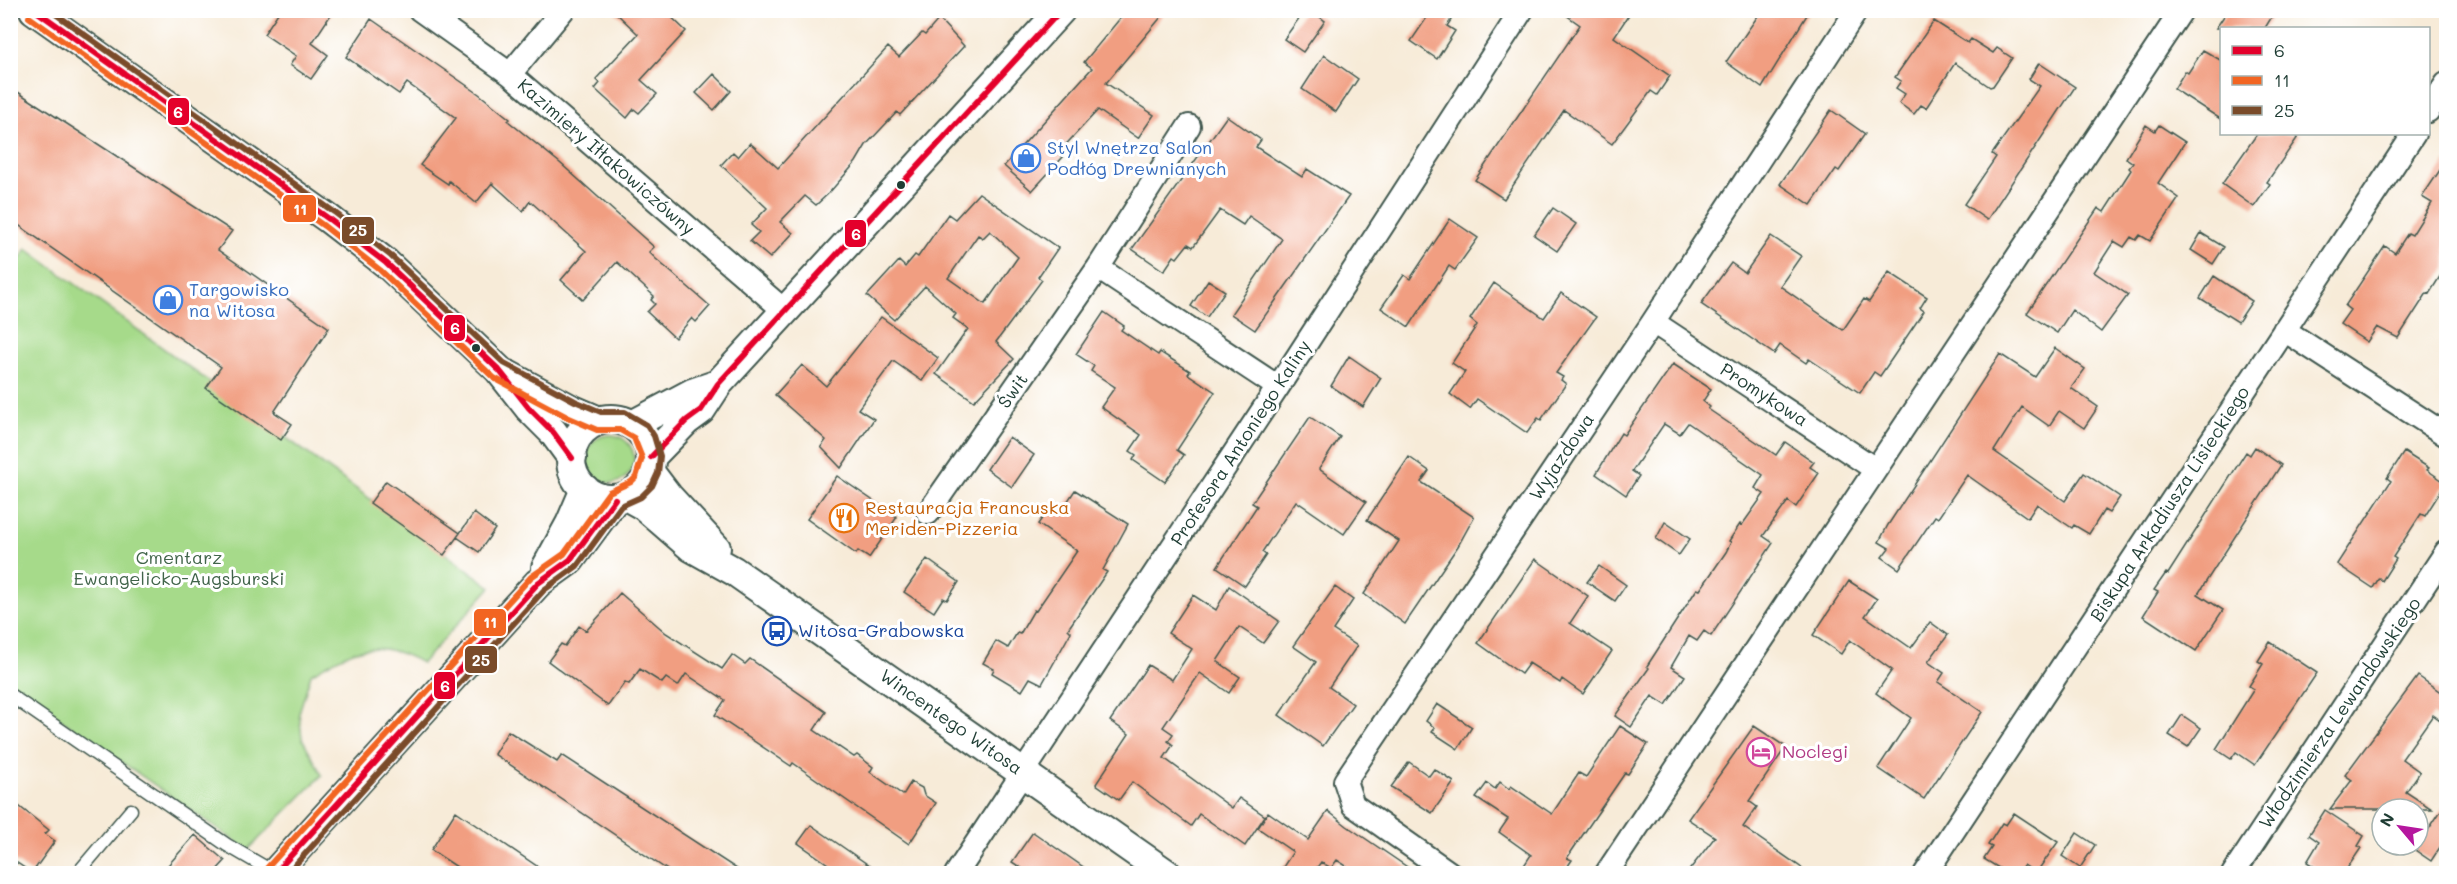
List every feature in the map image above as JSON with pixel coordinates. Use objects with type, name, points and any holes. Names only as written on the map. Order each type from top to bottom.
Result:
[{"type":"street","points":[[34,10],[386,263],[499,370],[529,408],[553,432],[572,458]]},
{"type":"street","name":"Kazimiery Iłłakowiczówny","points":[[420,10],[510,74],[786,312]]},
{"type":"street","points":[[510,74],[563,10]]},
{"type":"street","points":[[275,873],[538,583],[570,560],[620,497],[636,490],[650,464],[678,429],[701,410],[718,384],[1061,10]]},
{"type":"street","name":"Profesora Antoniego Kaliny","points":[[956,873],[1278,387],[1522,10]]},
{"type":"street","name":"Wyjazdowa","points":[[1451,873],[1353,805],[1345,781],[1653,322],[1857,10]]},
{"type":"street","points":[[1606,873],[2182,10]]},
{"type":"street","points":[[2430,108],[2446,84]]},
{"type":"street","name":"Świt","points":[[928,513],[1098,268],[1189,126]]},
{"type":"street","name":"Biskupa Arkadiusza Lisieckiego","points":[[1935,870],[2284,330],[2413,135]]},
{"type":"street","points":[[1098,268],[1278,387]]},
{"type":"street","name":"Promykowa","points":[[1653,322],[1875,469]]},
{"type":"street","points":[[2284,330],[2446,435]]},
{"type":"street","points":[[499,370],[571,409],[599,421]]},
{"type":"street","points":[[632,425],[692,393],[718,384]]},
{"type":"street","points":[[620,497],[594,495],[585,489],[573,470],[574,446],[579,435],[599,421],[610,419],[632,425],[646,439],[650,464]]},
{"type":"street","name":"Wincentego Witosa","points":[[650,464],[668,496],[705,535],[734,571]]},
{"type":"street","points":[[538,583],[570,524],[585,489]]},
{"type":"street","name":"Wincentego Witosa","points":[[620,497],[644,506],[691,547],[734,571],[1167,873]]},
{"type":"street","name":"Włodzimierza Lewandowskiego","points":[[2233,873],[2446,552]]},
{"type":"lane","points":[[10,695],[227,845],[275,873]]},
{"type":"lane","points":[[77,873],[131,810]]},
{"type":"green space","name":"Cmentarz Ewangelicko-Augsburski","points":[[27,249],[491,587],[422,663],[391,650],[365,649],[340,658],[311,674],[299,713],[302,738],[322,775],[248,850],[11,685],[10,272]]},
{"type":"green space","points":[[605,435],[615,435],[630,445],[634,459],[633,468],[624,479],[615,483],[605,483],[590,473],[586,464],[586,454],[596,439]]},
{"type":"building","points":[[280,10],[334,10],[312,43],[328,55],[311,79],[290,65],[296,56],[264,34]]},
{"type":"building","points":[[613,10],[664,10],[686,31],[641,80],[657,94],[639,113],[634,109],[627,118],[595,89],[600,83],[596,79],[638,34]]},
{"type":"building","points":[[1127,10],[1167,10],[1106,83],[1154,115],[1138,138],[1098,110],[1058,153],[1063,157],[1032,191],[1004,166],[1092,68],[1084,62]]},
{"type":"building","points":[[1305,10],[1311,10],[1325,21],[1303,52],[1284,39]]},
{"type":"building","points":[[1432,10],[1436,10],[1451,20],[1447,26],[1455,31],[1437,59],[1411,41]]},
{"type":"building","points":[[1559,10],[1632,10],[1614,37],[1670,76],[1657,95],[1651,91],[1612,144],[1564,110],[1504,199],[1475,180],[1580,25]]},
{"type":"building","points":[[1762,10],[1810,10],[1762,88],[1726,62]]},
{"type":"building","points":[[2228,10],[2276,10],[2266,27],[2216,28]]},
{"type":"building","points":[[371,19],[479,94],[654,247],[649,252],[710,306],[696,322],[692,318],[675,338],[647,312],[655,304],[651,300],[654,296],[617,262],[583,300],[561,280],[586,251],[530,201],[523,211],[492,183],[476,203],[449,181],[448,184],[420,165],[456,118],[407,83],[399,94],[346,57]]},
{"type":"building","points":[[939,19],[964,46],[900,115],[897,112],[866,145],[856,162],[829,193],[816,205],[805,196],[780,222],[793,233],[770,258],[750,241],[759,232],[751,225],[767,208],[721,165],[733,152],[738,157],[750,143],[778,168],[888,47],[899,57],[922,33],[925,35]]},
{"type":"building","points":[[1934,21],[1968,43],[1971,39],[1993,53],[1997,48],[2012,58],[1990,87],[1955,63],[1926,108],[1921,105],[1914,114],[1899,103],[1905,94],[1896,88],[1901,81],[1895,77]]},
{"type":"building","points":[[2203,50],[2220,60],[2220,119],[2174,89],[2185,71],[2188,73]]},
{"type":"building","points":[[1324,55],[1358,79],[1336,112],[1302,89]]},
{"type":"building","points":[[2039,63],[2075,87],[1987,220],[1964,204],[1996,157],[1992,154],[2040,86],[2029,79]]},
{"type":"building","points":[[714,74],[731,91],[714,110],[696,93]]},
{"type":"building","points":[[10,87],[232,231],[218,250],[329,328],[274,412],[292,424],[281,440],[206,388],[221,367],[10,219]]},
{"type":"building","points":[[1831,110],[1865,134],[1839,171],[1836,169],[1811,205],[1780,184]]},
{"type":"building","points":[[1227,116],[1261,140],[1256,147],[1302,177],[1307,169],[1349,196],[1255,330],[1231,314],[1282,239],[1249,216],[1243,225],[1220,210],[1193,247],[1188,244],[1177,258],[1174,256],[1164,271],[1132,249]]},
{"type":"building","points":[[2146,125],[2155,131],[2159,125],[2185,142],[2158,183],[2179,198],[2150,241],[2140,235],[2136,240],[2131,237],[2124,247],[2114,241],[2094,272],[2128,295],[2101,332],[2072,310],[2057,333],[2027,313],[2098,208],[2104,212],[2131,170],[2129,168],[2133,163],[2126,158]]},
{"type":"building","points":[[2256,135],[2299,135],[2267,182],[2270,184],[2254,207],[2222,184]]},
{"type":"building","points":[[2446,161],[2446,267],[2398,338],[2377,327],[2367,342],[2340,324],[2350,310],[2345,306],[2385,246],[2395,253],[2408,233],[2412,235],[2432,203],[2422,197]]},
{"type":"building","points":[[979,193],[1058,248],[1038,277],[1042,280],[996,342],[1014,359],[974,401],[936,374],[968,329],[953,318],[956,314],[925,286],[894,320],[867,296],[899,261],[905,267],[915,255],[918,257],[948,214],[955,219]],"holes":[[[990,231],[1018,257],[985,304],[948,278],[978,235],[983,238]]]},
{"type":"building","points":[[1553,208],[1576,224],[1557,251],[1534,235]]},
{"type":"building","points":[[1450,219],[1478,238],[1455,270],[1449,266],[1409,327],[1381,308],[1404,275],[1410,279]]},
{"type":"building","points":[[2201,233],[2224,247],[2213,264],[2191,250]]},
{"type":"building","points":[[1771,236],[1801,256],[1780,286],[1843,330],[1864,299],[1869,302],[1889,272],[1927,297],[1920,308],[1924,311],[1880,376],[1874,372],[1860,393],[1809,359],[1806,363],[1780,345],[1774,354],[1701,304],[1731,263],[1745,273]]},
{"type":"building","points":[[2214,276],[2252,301],[2238,322],[2200,298]]},
{"type":"building","points":[[1208,280],[1225,291],[1207,317],[1191,306]]},
{"type":"building","points":[[1494,283],[1544,318],[1561,293],[1596,317],[1556,373],[1563,377],[1561,380],[1566,384],[1541,420],[1538,418],[1527,433],[1477,399],[1470,409],[1450,394],[1465,372],[1452,363],[1477,325],[1470,319]]},
{"type":"building","points":[[1104,312],[1124,326],[1121,330],[1158,355],[1160,352],[1190,371],[1188,374],[1215,392],[1177,450],[1184,455],[1165,482],[1133,460],[1136,455],[1130,451],[1141,435],[1101,407],[1115,387],[1091,371],[1094,366],[1076,354]]},
{"type":"building","points":[[881,317],[938,358],[922,381],[893,361],[858,409],[874,419],[841,468],[821,447],[826,440],[775,395],[802,365],[826,386]]},
{"type":"building","points":[[2055,348],[2085,369],[2071,388],[2098,407],[2084,428],[2059,411],[2049,426],[2022,407],[1994,451],[2065,501],[2084,473],[2120,497],[2109,513],[2104,510],[2089,534],[2074,525],[2072,528],[2037,504],[2028,518],[1967,475],[1938,518],[1935,516],[1899,569],[1882,557],[1889,548],[1879,542],[1888,525],[2000,354],[2035,377]]},
{"type":"building","points":[[1349,356],[1381,378],[1363,407],[1331,386]]},
{"type":"building","points":[[1673,364],[1711,389],[1703,401],[1710,407],[1708,409],[1776,455],[1785,442],[1814,462],[1810,467],[1819,473],[1796,507],[1788,501],[1763,536],[1773,543],[1711,636],[1704,631],[1697,641],[1689,636],[1671,667],[1685,676],[1666,705],[1652,696],[1631,727],[1615,716],[1649,668],[1647,666],[1697,589],[1700,590],[1726,552],[1731,542],[1729,541],[1740,524],[1742,525],[1764,494],[1755,488],[1763,475],[1688,423],[1680,434],[1664,424],[1632,471],[1639,476],[1626,495],[1596,474],[1621,433],[1624,435]]},
{"type":"building","points":[[1310,417],[1340,437],[1319,469],[1366,502],[1344,534],[1296,501],[1262,552],[1266,555],[1245,586],[1217,567],[1257,506],[1252,503]]},
{"type":"building","points":[[1009,437],[1034,455],[1012,487],[987,469]]},
{"type":"building","points":[[2255,447],[2281,465],[2198,594],[2223,610],[2196,651],[2143,616],[2158,592],[2154,590],[2166,573],[2168,574],[2246,452],[2250,455]]},
{"type":"building","points":[[2404,452],[2429,468],[2427,470],[2446,483],[2425,516],[2421,514],[2393,557],[2396,559],[2382,581],[2379,578],[2373,588],[2337,564],[2391,481],[2387,478]]},
{"type":"building","points":[[1409,457],[1429,471],[1421,482],[1474,517],[1458,546],[1405,624],[1364,594],[1399,541],[1367,520]]},
{"type":"building","points":[[837,476],[897,517],[869,558],[858,551],[856,554],[807,519]]},
{"type":"building","points":[[386,481],[460,533],[444,555],[370,503]]},
{"type":"building","points":[[1075,490],[1128,524],[1103,570],[1107,572],[1068,629],[1071,632],[1042,684],[1030,678],[1022,691],[992,673],[994,669],[983,663],[996,641],[1008,648],[1017,633],[1020,634],[1034,610],[1036,611],[1077,551],[1038,524],[1053,503],[1062,510]]},
{"type":"building","points":[[474,513],[495,529],[479,552],[457,537]]},
{"type":"building","points":[[1665,522],[1690,539],[1679,555],[1656,539]]},
{"type":"building","points":[[927,559],[959,582],[947,600],[943,598],[934,612],[904,592]]},
{"type":"building","points":[[1535,559],[1588,596],[1570,623],[1612,651],[1583,694],[1562,679],[1560,683],[1529,663],[1521,674],[1478,643]]},
{"type":"building","points":[[1599,566],[1626,585],[1615,601],[1587,582]]},
{"type":"building","points":[[1849,581],[1877,599],[1865,616],[1911,648],[1930,622],[1948,635],[1928,662],[1944,673],[1938,682],[1982,712],[1924,799],[1878,768],[1911,718],[1876,693],[1892,670],[1850,640],[1841,654],[1813,635]]},
{"type":"building","points":[[1229,586],[1279,621],[1263,643],[1239,627],[1217,661],[1240,677],[1229,693],[1200,673],[1163,727],[1173,734],[1168,741],[1173,745],[1164,758],[1232,808],[1239,798],[1265,816],[1245,846],[1199,814],[1191,826],[1132,782],[1119,800],[1096,784],[1129,734],[1110,721],[1148,665],[1172,680],[1192,649],[1168,633],[1193,595],[1216,610]]},
{"type":"building","points":[[1335,587],[1353,600],[1333,630],[1357,646],[1329,687],[1353,704],[1323,746],[1279,715],[1316,662],[1293,646]]},
{"type":"building","points":[[620,593],[666,633],[722,669],[732,655],[745,664],[750,659],[826,712],[814,730],[854,757],[857,755],[873,767],[870,772],[903,795],[911,782],[922,788],[924,795],[936,803],[909,844],[793,763],[791,766],[715,715],[725,700],[686,674],[678,686],[666,678],[662,683],[640,669],[629,684],[625,682],[608,706],[548,661],[561,644],[565,646],[579,626],[586,631]]},
{"type":"building","points":[[2270,642],[2317,673],[2255,765],[2236,752],[2231,759],[2216,749],[2254,689],[2249,686],[2263,664],[2258,661]]},
{"type":"building","points":[[2418,676],[2446,696],[2446,724],[2433,715],[2402,759],[2420,772],[2406,792],[2414,797],[2370,797],[2370,809],[2330,809],[2352,780],[2345,775]]},
{"type":"building","points":[[1437,704],[1472,727],[1458,749],[1432,732],[1435,728],[1426,721]]},
{"type":"building","points":[[2182,715],[2201,728],[2188,747],[2169,735]]},
{"type":"building","points":[[1620,726],[1648,744],[1628,774],[1625,773],[1567,858],[1572,860],[1563,873],[1519,873],[1531,855],[1499,832],[1508,819],[1476,798],[1487,783],[1495,789],[1500,782],[1509,789],[1511,786],[1552,814],[1579,773],[1586,777]]},
{"type":"building","points":[[1754,726],[1786,747],[1749,801],[1757,807],[1743,827],[1809,873],[1687,873],[1715,837],[1688,819]]},
{"type":"building","points":[[508,731],[557,762],[562,755],[743,873],[672,873],[494,754]]},
{"type":"building","points":[[1409,762],[1429,776],[1434,769],[1454,782],[1432,813],[1391,787]]},
{"type":"building","points":[[10,799],[49,830],[45,834],[55,841],[32,873],[10,858]]},
{"type":"building","points":[[2446,803],[2446,838],[2431,861],[2425,857],[2430,857],[2430,827]]},
{"type":"building","points":[[2325,810],[2364,836],[2358,846],[2361,848],[2344,873],[2324,873],[2307,862],[2319,842],[2309,835]]},
{"type":"building","points":[[456,811],[547,873],[466,873],[431,850]]},
{"type":"building","points":[[1328,811],[1416,873],[1357,873],[1337,860],[1331,868],[1321,862],[1313,873],[1279,873],[1293,852],[1258,828],[1268,812],[1308,840]]},
{"type":"building","points":[[2014,813],[2058,842],[2036,873],[2024,865],[2018,873],[2007,873],[1984,859],[1992,847],[1988,845],[2002,823],[2006,825]]},
{"type":"building","points":[[811,825],[880,873],[841,873],[798,843]]},
{"type":"building","points":[[1033,832],[1092,873],[1029,873],[1012,862]]},
{"type":"building","points":[[2077,833],[2095,845],[2080,868],[2062,856]]},
{"type":"building","points":[[195,835],[225,861],[214,873],[161,873]]},
{"type":"transit line","name":"6","points":[[35,10],[329,219],[386,263],[499,370],[529,408],[553,432],[572,458]]},
{"type":"transit line","name":"25","points":[[50,10],[334,212],[391,256],[504,363],[575,401],[601,412],[625,412],[647,425],[654,436],[660,456],[658,473],[652,486],[641,497],[621,506],[577,566],[544,590],[287,874]]},
{"type":"transit line","name":"6","points":[[651,457],[686,421],[701,410],[718,384],[1061,10]]},
{"type":"transit line","name":"11","points":[[29,17],[324,226],[380,270],[494,378],[567,417],[597,430],[620,430],[634,438],[642,458],[636,477],[631,482],[609,492],[564,554],[531,577],[267,868]]},
{"type":"transit line","name":"6","points":[[274,874],[538,583],[570,560],[615,499]]},
{"type":"place","name":"Styl Wnętrza Salon Podłóg Drewnianych","points":[[1026,158]]},
{"type":"place","name":"Targowisko na Witosa","points":[[168,300]]},
{"type":"place","name":"Restauracja Francuska Meriden-Pizzeria","points":[[844,518]]},
{"type":"place","name":"Witosa-Grabowska","points":[[777,631]]},
{"type":"place","name":"Noclegi","points":[[1761,752]]}]
